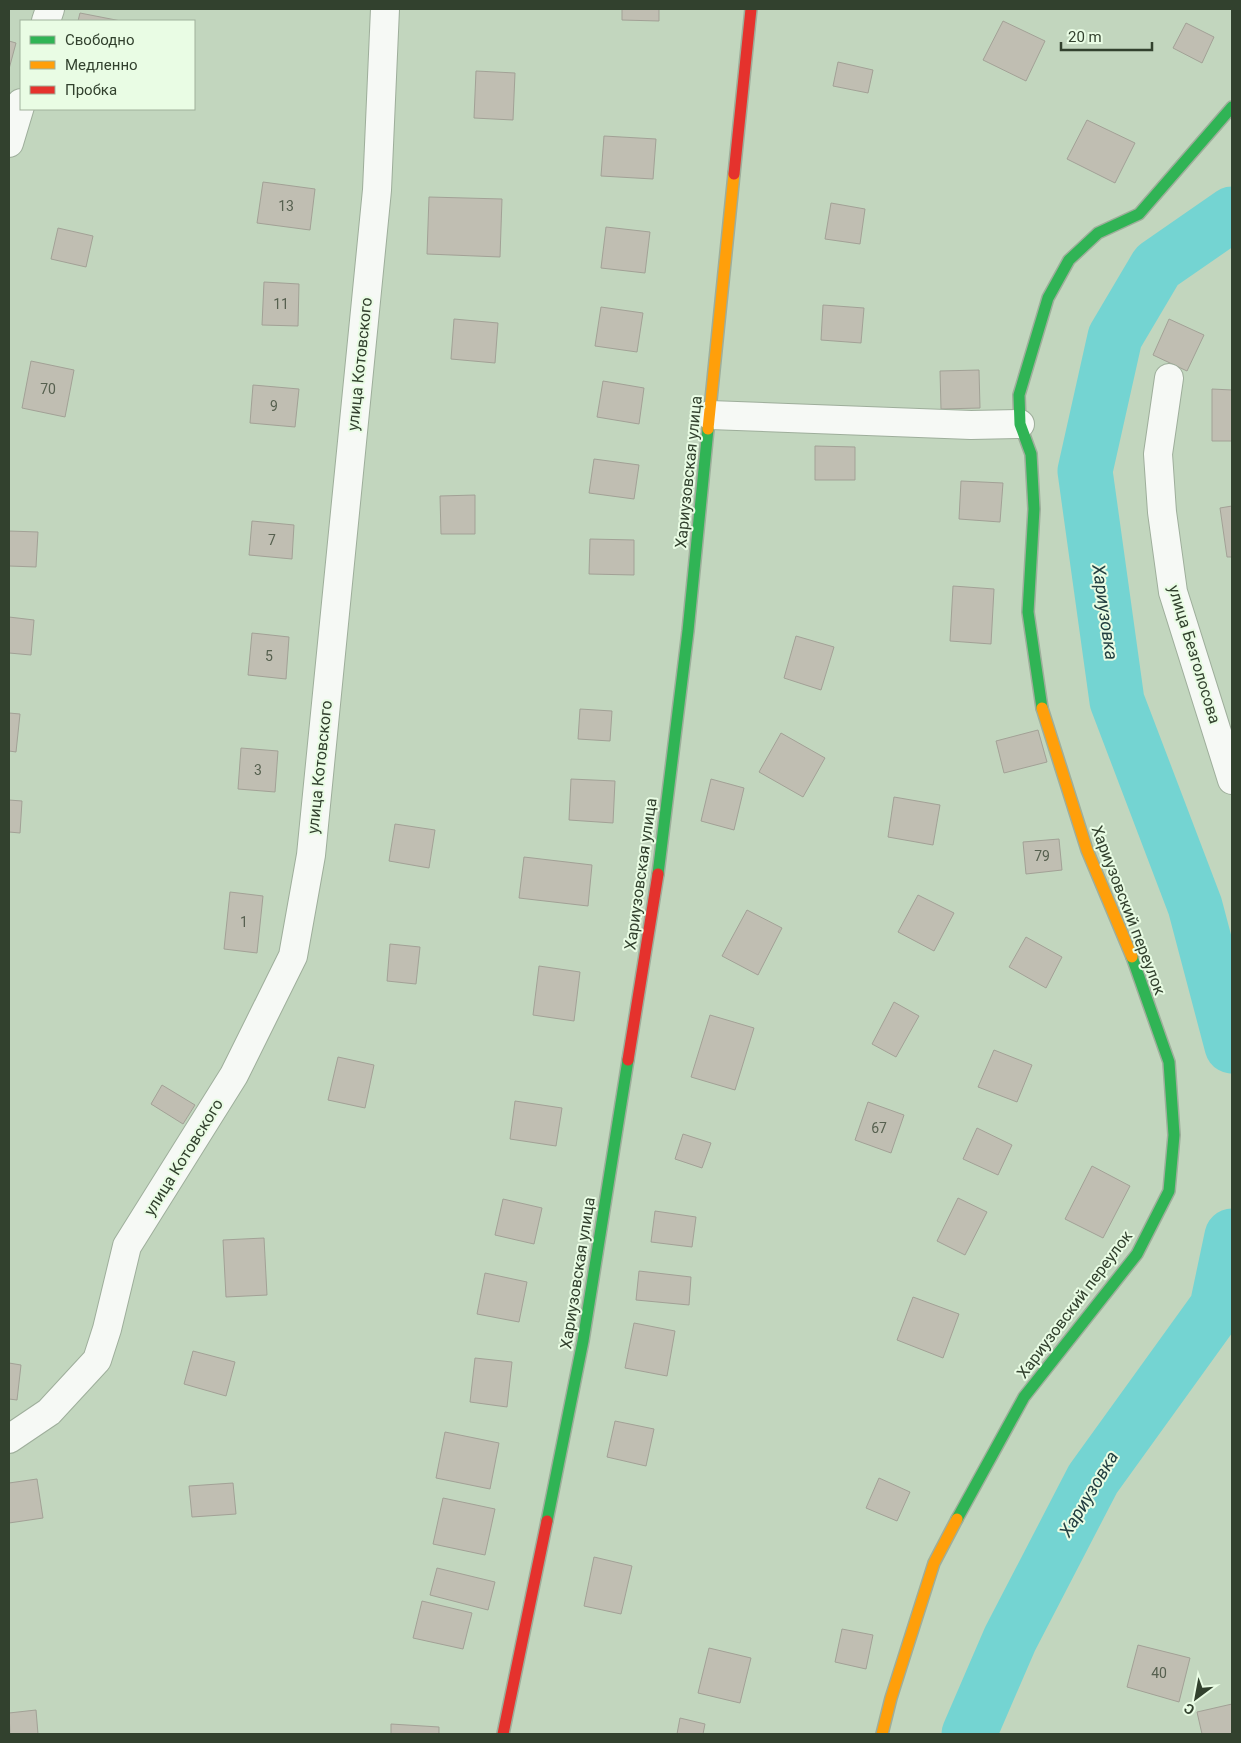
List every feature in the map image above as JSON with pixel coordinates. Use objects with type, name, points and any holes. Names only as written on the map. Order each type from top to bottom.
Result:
[{"type":"street","name":"улица Котовского","points":[[9,1438],[48,1412],[97,1360],[107,1329],[127,1246],[234,1075],[293,956],[310,855],[377,190],[385,9]]},
{"type":"street","name":"Хариузовская улица","points":[[503,1734],[528,1619],[583,1341],[657,880],[688,631],[751,9]]},
{"type":"street","points":[[9,143],[20,106]]},
{"type":"street","name":"Хариузовский переулок","points":[[882,1734],[891,1698],[934,1563],[981,1473],[1024,1397],[1137,1254],[1170,1191],[1174,1135],[1169,1062],[1126,941],[1087,850],[1041,705],[1028,612],[1034,509],[1031,454],[1020,424],[1019,396],[1048,298],[1069,260],[1098,233],[1139,214],[1232,107]]},
{"type":"street","name":"улица Безголосова","points":[[1169,378],[1158,454],[1162,512],[1174,592],[1232,780]]},
{"type":"street","points":[[710,415],[971,425],[1020,424]]},
{"type":"building","points":[[622,9],[659,9],[659,21],[622,20]]},
{"type":"building","points":[[80,13],[116,20],[78,20]]},
{"type":"building","points":[[1003,21],[1045,41],[1026,81],[983,60]]},
{"type":"building","points":[[1186,23],[1214,37],[1202,63],[1173,48]]},
{"type":"building","points":[[9,41],[16,43],[9,69]]},
{"type":"building","points":[[838,62],[873,70],[868,93],[833,86]]},
{"type":"building","points":[[476,71],[515,73],[513,120],[474,118]]},
{"type":"building","points":[[1087,120],[1135,143],[1115,183],[1067,159]]},
{"type":"building","points":[[604,136],[656,139],[653,179],[601,176]]},
{"type":"building","points":[[263,182],[315,189],[310,230],[257,223]]},
{"type":"building","points":[[429,197],[502,199],[500,257],[427,254]]},
{"type":"building","points":[[831,203],[865,209],[860,244],[825,239]]},
{"type":"building","points":[[606,227],[650,232],[645,273],[601,268]]},
{"type":"building","points":[[58,228],[93,236],[86,267],[51,259]]},
{"type":"building","points":[[264,282],[299,284],[298,326],[262,325]]},
{"type":"building","points":[[823,305],[864,308],[861,343],[821,340]]},
{"type":"building","points":[[601,307],[643,313],[637,352],[595,346]]},
{"type":"building","points":[[454,319],[498,323],[495,363],[451,359]]},
{"type":"building","points":[[1169,319],[1204,335],[1187,371],[1153,355]]},
{"type":"building","points":[[31,361],[74,370],[65,417],[22,408]]},
{"type":"building","points":[[979,370],[980,408],[941,409],[940,371]]},
{"type":"building","points":[[603,381],[644,388],[639,424],[597,417]]},
{"type":"building","points":[[253,385],[299,389],[295,427],[250,423]]},
{"type":"building","points":[[1212,389],[1232,390],[1232,441],[1212,441]]},
{"type":"building","points":[[815,446],[855,447],[855,480],[815,480]]},
{"type":"building","points":[[594,459],[639,465],[634,499],[589,493]]},
{"type":"building","points":[[961,481],[1003,483],[1000,522],[959,519]]},
{"type":"building","points":[[475,495],[475,534],[441,534],[440,496]]},
{"type":"building","points":[[1232,506],[1232,557],[1227,557],[1220,508]]},
{"type":"building","points":[[252,521],[294,525],[292,559],[249,555]]},
{"type":"building","points":[[9,531],[38,532],[36,567],[9,566]]},
{"type":"building","points":[[590,539],[634,540],[634,575],[589,574]]},
{"type":"building","points":[[953,586],[994,589],[991,644],[950,641]]},
{"type":"building","points":[[9,617],[34,620],[31,655],[9,653]]},
{"type":"building","points":[[252,633],[289,637],[286,679],[248,675]]},
{"type":"building","points":[[796,636],[834,647],[821,690],[784,678]]},
{"type":"building","points":[[580,709],[612,711],[610,741],[578,739]]},
{"type":"building","points":[[9,713],[20,714],[16,752],[9,751]]},
{"type":"building","points":[[1038,730],[1047,762],[1004,773],[996,741]]},
{"type":"building","points":[[781,733],[825,758],[803,797],[759,772]]},
{"type":"building","points":[[241,748],[278,751],[275,792],[238,789]]},
{"type":"building","points":[[571,779],[615,781],[613,823],[569,820]]},
{"type":"building","points":[[711,779],[744,788],[734,830],[701,821]]},
{"type":"building","points":[[894,797],[940,805],[933,845],[888,837]]},
{"type":"building","points":[[9,800],[22,801],[20,833],[9,832]]},
{"type":"building","points":[[395,824],[435,830],[429,868],[389,861]]},
{"type":"building","points":[[1059,839],[1062,870],[1026,874],[1023,842]]},
{"type":"building","points":[[524,857],[592,865],[588,906],[519,898]]},
{"type":"building","points":[[230,892],[263,896],[257,953],[224,949]]},
{"type":"building","points":[[918,895],[954,913],[934,951],[898,932]]},
{"type":"building","points":[[747,910],[782,928],[758,975],[722,956]]},
{"type":"building","points":[[1026,937],[1062,957],[1046,988],[1009,967]]},
{"type":"building","points":[[390,944],[420,947],[416,984],[387,981]]},
{"type":"building","points":[[539,966],[580,972],[574,1021],[533,1015]]},
{"type":"building","points":[[894,1002],[919,1016],[896,1057],[872,1044]]},
{"type":"building","points":[[710,1015],[754,1028],[735,1090],[691,1077]]},
{"type":"building","points":[[994,1050],[1032,1065],[1017,1102],[978,1087]]},
{"type":"building","points":[[338,1057],[374,1065],[365,1108],[328,1100]]},
{"type":"building","points":[[162,1085],[195,1105],[183,1124],[151,1104]]},
{"type":"building","points":[[515,1101],[562,1108],[556,1146],[510,1139]]},
{"type":"building","points":[[868,1102],[904,1115],[891,1153],[855,1140]]},
{"type":"building","points":[[977,1128],[1012,1145],[998,1175],[963,1159]]},
{"type":"building","points":[[683,1134],[711,1143],[702,1168],[675,1159]]},
{"type":"building","points":[[1092,1166],[1130,1186],[1103,1238],[1065,1219]]},
{"type":"building","points":[[958,1198],[987,1212],[965,1255],[937,1241]]},
{"type":"building","points":[[503,1199],[542,1208],[534,1244],[495,1235]]},
{"type":"building","points":[[655,1211],[696,1217],[692,1247],[651,1242]]},
{"type":"building","points":[[264,1238],[267,1295],[226,1297],[223,1240]]},
{"type":"building","points":[[639,1271],[691,1277],[689,1305],[636,1300]]},
{"type":"building","points":[[485,1273],[527,1282],[519,1322],[477,1314]]},
{"type":"building","points":[[913,1297],[959,1314],[943,1358],[897,1340]]},
{"type":"building","points":[[634,1323],[675,1331],[667,1376],[625,1368]]},
{"type":"building","points":[[193,1351],[235,1362],[226,1396],[184,1384]]},
{"type":"building","points":[[475,1358],[512,1362],[507,1407],[470,1402]]},
{"type":"building","points":[[9,1363],[21,1365],[17,1400],[9,1399]]},
{"type":"building","points":[[615,1421],[654,1429],[646,1466],[607,1457]]},
{"type":"building","points":[[445,1432],[499,1443],[490,1489],[436,1478]]},
{"type":"building","points":[[879,1478],[910,1492],[897,1521],[866,1508]]},
{"type":"building","points":[[37,1479],[43,1518],[9,1523],[9,1483]]},
{"type":"building","points":[[233,1483],[236,1514],[192,1517],[189,1486]]},
{"type":"building","points":[[443,1498],[495,1509],[485,1555],[433,1544]]},
{"type":"building","points":[[594,1557],[632,1566],[621,1614],[584,1606]]},
{"type":"building","points":[[437,1568],[495,1582],[488,1610],[430,1595]]},
{"type":"building","points":[[422,1601],[472,1613],[463,1649],[413,1638]]},
{"type":"building","points":[[842,1629],[873,1635],[866,1669],[835,1662]]},
{"type":"building","points":[[1138,1645],[1190,1658],[1179,1702],[1127,1687]]},
{"type":"building","points":[[709,1648],[751,1658],[740,1703],[698,1693]]},
{"type":"building","points":[[1232,1704],[1232,1734],[1202,1734],[1197,1712]]},
{"type":"building","points":[[36,1710],[38,1734],[10,1734],[9,1713]]},
{"type":"building","points":[[680,1718],[705,1724],[703,1734],[677,1734]]},
{"type":"building","points":[[391,1724],[439,1727],[439,1734],[391,1734]]},
{"type":"waterway","name":"Хариузовка","points":[[1232,214],[1157,266],[1115,337],[1085,471],[1117,701],[1195,906],[1232,1046]]},
{"type":"waterway","name":"Хариузовка","points":[[969,1734],[1010,1639],[1093,1479],[1217,1307],[1232,1236]]},
{"type":"traffic: fast","points":[[1042,708],[1028,612],[1034,509],[1031,454],[1020,424],[1019,395],[1048,298],[1069,260],[1098,233],[1139,214],[1232,107]]},
{"type":"traffic: fast","points":[[658,874],[688,631],[708,429]]},
{"type":"traffic: fast","points":[[957,1519],[1024,1397],[1137,1254],[1169,1191],[1174,1135],[1169,1062],[1132,957]]},
{"type":"traffic: fast","points":[[547,1521],[583,1341],[628,1060]]},
{"type":"traffic: slow","points":[[708,429],[734,174]]},
{"type":"traffic: slow","points":[[1042,708],[1087,850],[1132,957]]},
{"type":"traffic: slow","points":[[882,1734],[891,1698],[934,1563],[957,1519]]},
{"type":"traffic: jam","points":[[734,174],[751,9]]},
{"type":"traffic: jam","points":[[628,1060],[658,874]]},
{"type":"traffic: jam","points":[[503,1734],[547,1521]]}]
